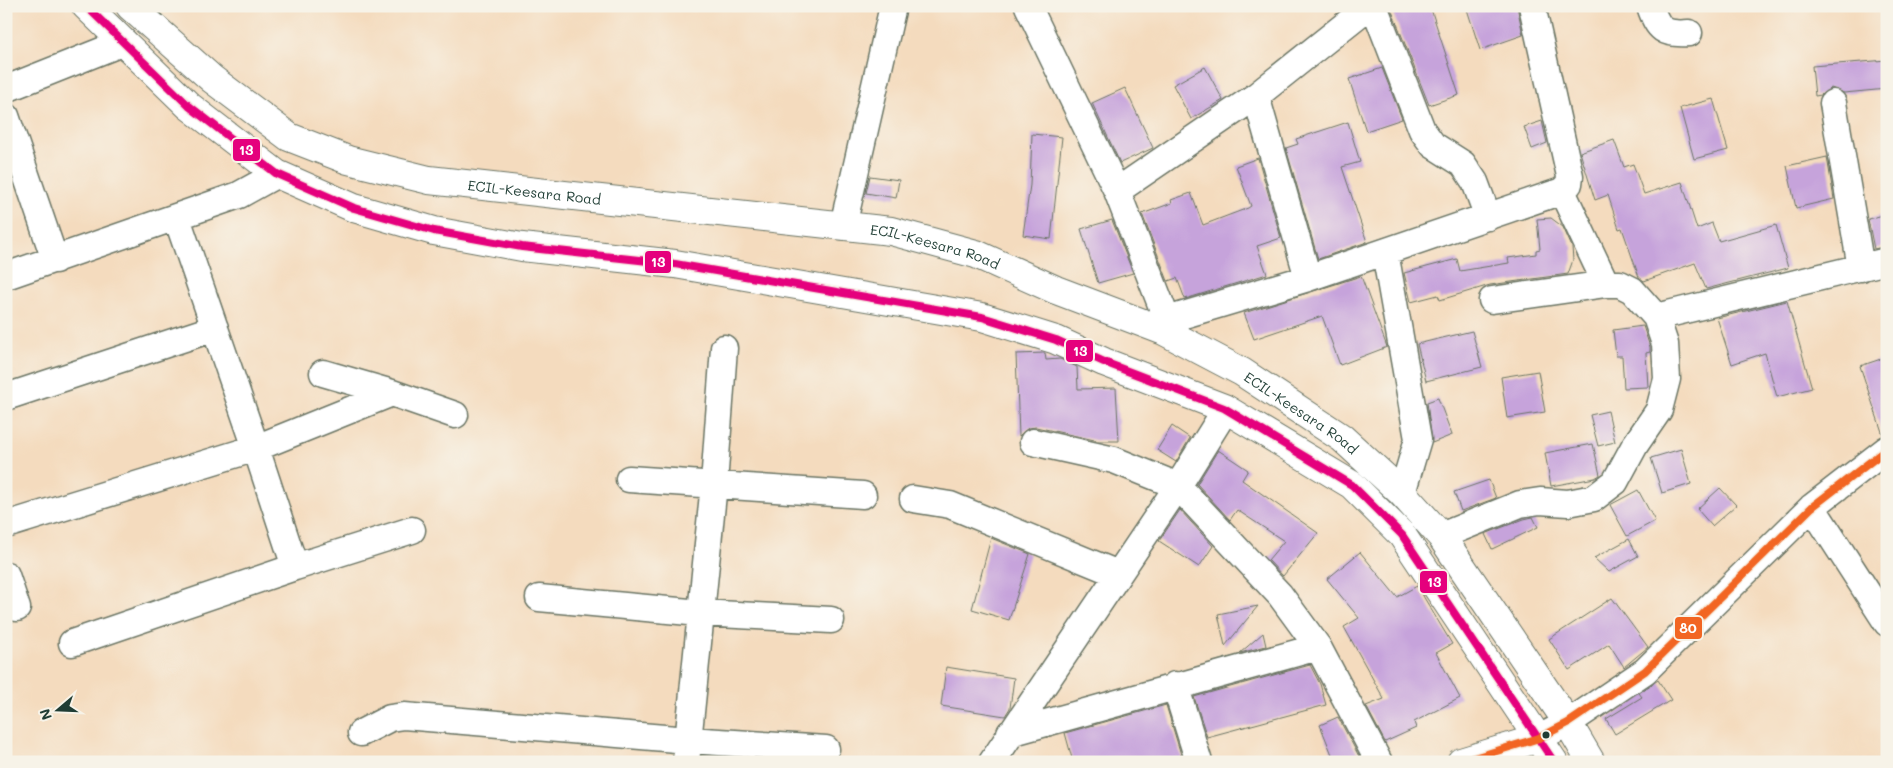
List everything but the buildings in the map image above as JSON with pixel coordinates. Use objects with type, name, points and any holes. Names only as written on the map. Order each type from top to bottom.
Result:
[{"type":"main road","points":[[86,6],[190,106],[277,174],[354,208],[434,231],[522,247],[675,264],[982,317],[1056,340],[1104,362],[1226,409],[1352,485],[1402,535],[1554,762]]},
{"type":"main road","points":[[124,42],[131,7]]},
{"type":"main road","name":"ECIL-Keesara Road","points":[[131,7],[212,79],[288,137],[348,160],[429,180],[891,231],[976,254],[1056,290],[1165,326],[1242,372],[1342,438],[1402,493],[1441,536],[1568,723],[1591,762]]},
{"type":"main road","points":[[1460,762],[1539,738]]},
{"type":"street","points":[[843,226],[892,6]]},
{"type":"street","points":[[1117,191],[1256,96],[1369,6]]},
{"type":"street","points":[[1374,6],[1422,130],[1433,145],[1463,164],[1475,182],[1488,217]]},
{"type":"street","points":[[1034,9],[1117,191],[1165,326],[1562,191],[1569,184],[1570,176],[1532,6]]},
{"type":"street","points":[[1650,6],[1654,20],[1663,31],[1672,34],[1689,33]]},
{"type":"street","points":[[6,89],[124,42]]},
{"type":"street","points":[[1256,96],[1308,278]]},
{"type":"street","points":[[1833,103],[1861,268]]},
{"type":"street","points":[[6,116],[54,260]]},
{"type":"street","points":[[6,276],[239,195],[277,174]]},
{"type":"street","points":[[1562,191],[1606,284]]},
{"type":"street","points":[[177,218],[295,567]]},
{"type":"street","points":[[1385,252],[1418,438],[1402,493]]},
{"type":"street","points":[[1656,317],[1887,261]]},
{"type":"street","points":[[1441,536],[1520,504],[1540,500],[1568,503],[1594,498],[1615,482],[1635,445],[1659,410],[1667,379],[1665,344],[1656,317],[1632,290],[1620,284],[1606,284],[1492,300]]},
{"type":"street","points":[[6,397],[215,328]]},
{"type":"street","points":[[687,751],[714,484],[724,348]]},
{"type":"street","points":[[323,373],[455,415]]},
{"type":"street","points":[[6,525],[256,448],[392,394]]},
{"type":"street","points":[[992,762],[1178,486],[1226,409]]},
{"type":"street","points":[[1033,442],[1114,460],[1178,486],[1280,596],[1318,647],[1379,762]]},
{"type":"street","points":[[1539,738],[1568,723],[1645,671],[1812,507],[1887,449]]},
{"type":"street","points":[[628,479],[863,495]]},
{"type":"street","points":[[913,499],[950,505],[1118,574]]},
{"type":"street","points":[[1812,507],[1887,623]]},
{"type":"street","points":[[72,643],[295,567],[412,530]]},
{"type":"street","points":[[6,575],[17,608]]},
{"type":"street","points":[[539,598],[700,613],[831,620]]},
{"type":"street","points":[[1010,733],[1175,685],[1318,647]]},
{"type":"street","points":[[1175,685],[1199,762]]},
{"type":"street","points":[[360,732],[390,718],[404,716],[687,751],[826,749]]},
{"type":"transit line","name":"13","points":[[86,6],[189,106],[277,174],[354,208],[434,231],[522,247],[675,264],[982,317],[1056,340],[1104,362],[1224,408],[1352,485],[1402,535],[1554,762]]},
{"type":"transit line","name":"80","points":[[1461,762],[1539,738],[1568,723],[1645,671],[1812,507],[1887,449]]}]
